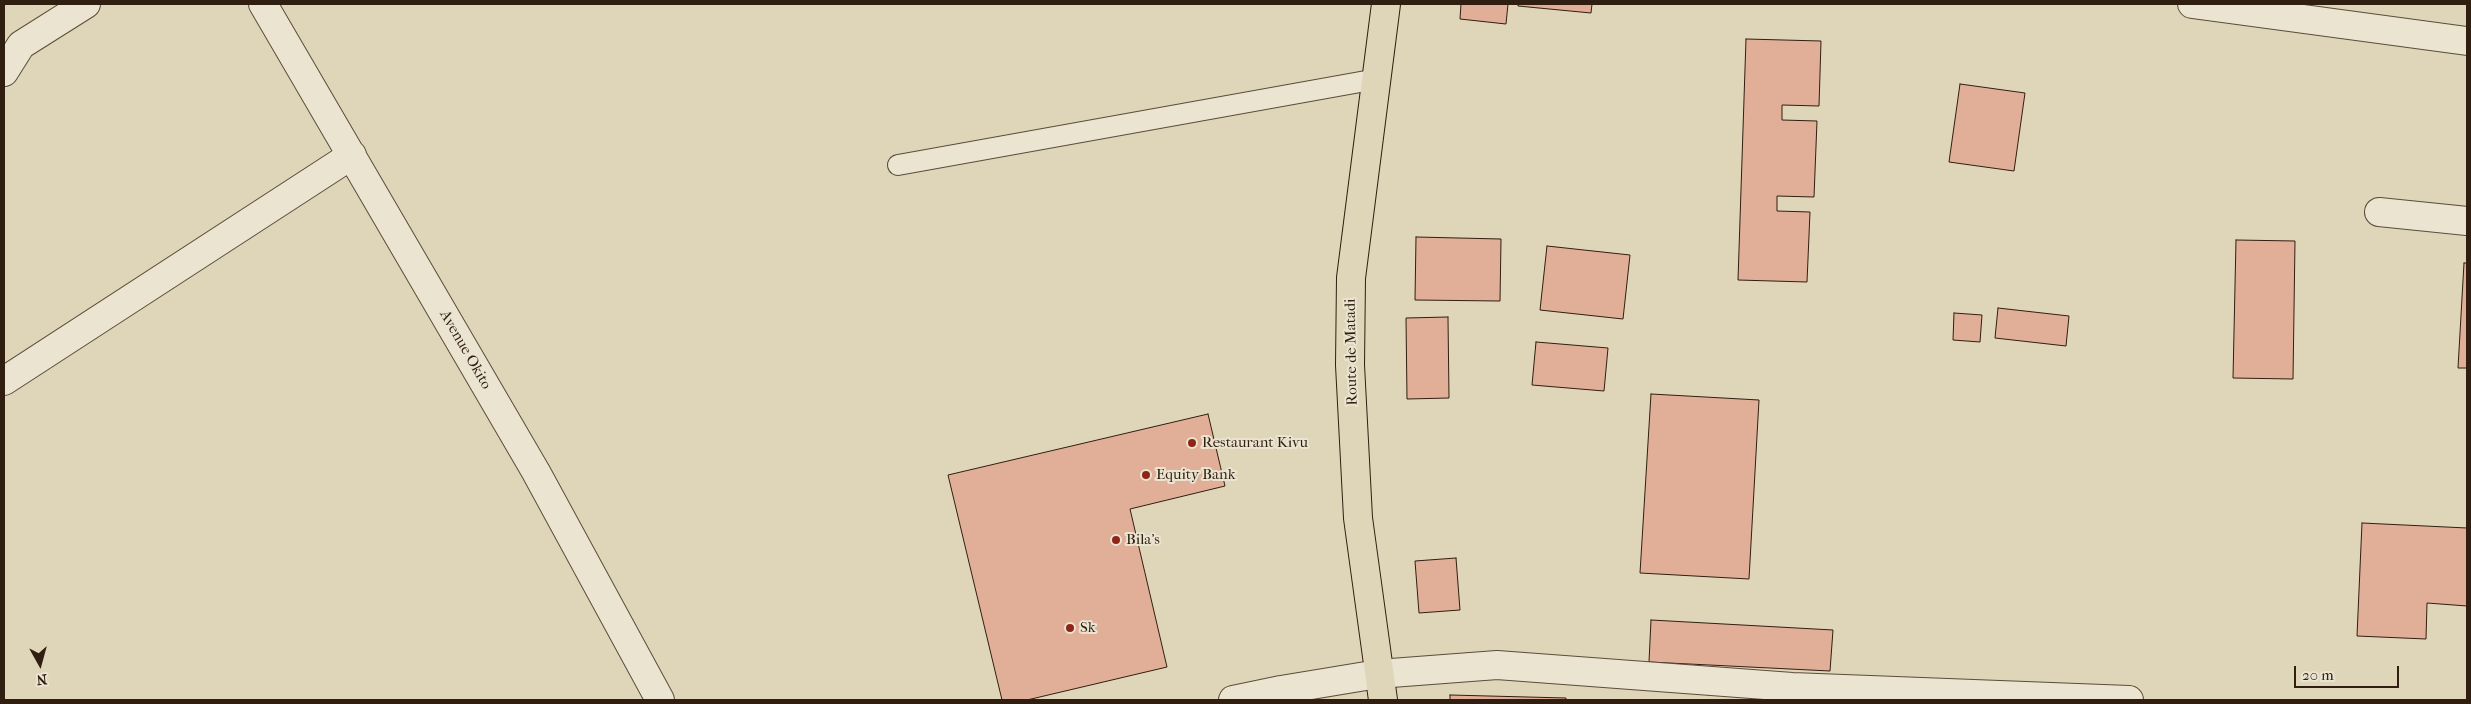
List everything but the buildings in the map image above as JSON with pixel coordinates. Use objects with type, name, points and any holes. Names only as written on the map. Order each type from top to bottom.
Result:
[{"type":"main road","name":"Route de Matadi","points":[[1381,687],[1358,518],[1350,365],[1352,278],[1386,4]]},
{"type":"street","points":[[4,72],[21,45],[86,4]]},
{"type":"street","name":"Avenue Okito","points":[[263,4],[536,472],[660,700]]},
{"type":"street","points":[[2192,4],[2467,41]]},
{"type":"street","points":[[4,381],[352,155]]},
{"type":"street","points":[[2379,212],[2467,221]]},
{"type":"street","points":[[1233,700],[1281,690],[1381,687],[1497,665],[1792,687],[2130,700]]},
{"type":"lane","points":[[898,165],[1378,79]]},
{"type":"place","name":"Restaurant Kivu","points":[[1192,443]]},
{"type":"place","name":"Equity Bank","points":[[1146,475]]},
{"type":"place","name":"Bila's","points":[[1116,540]]},
{"type":"place","name":"Sk","points":[[1070,628]]}]
